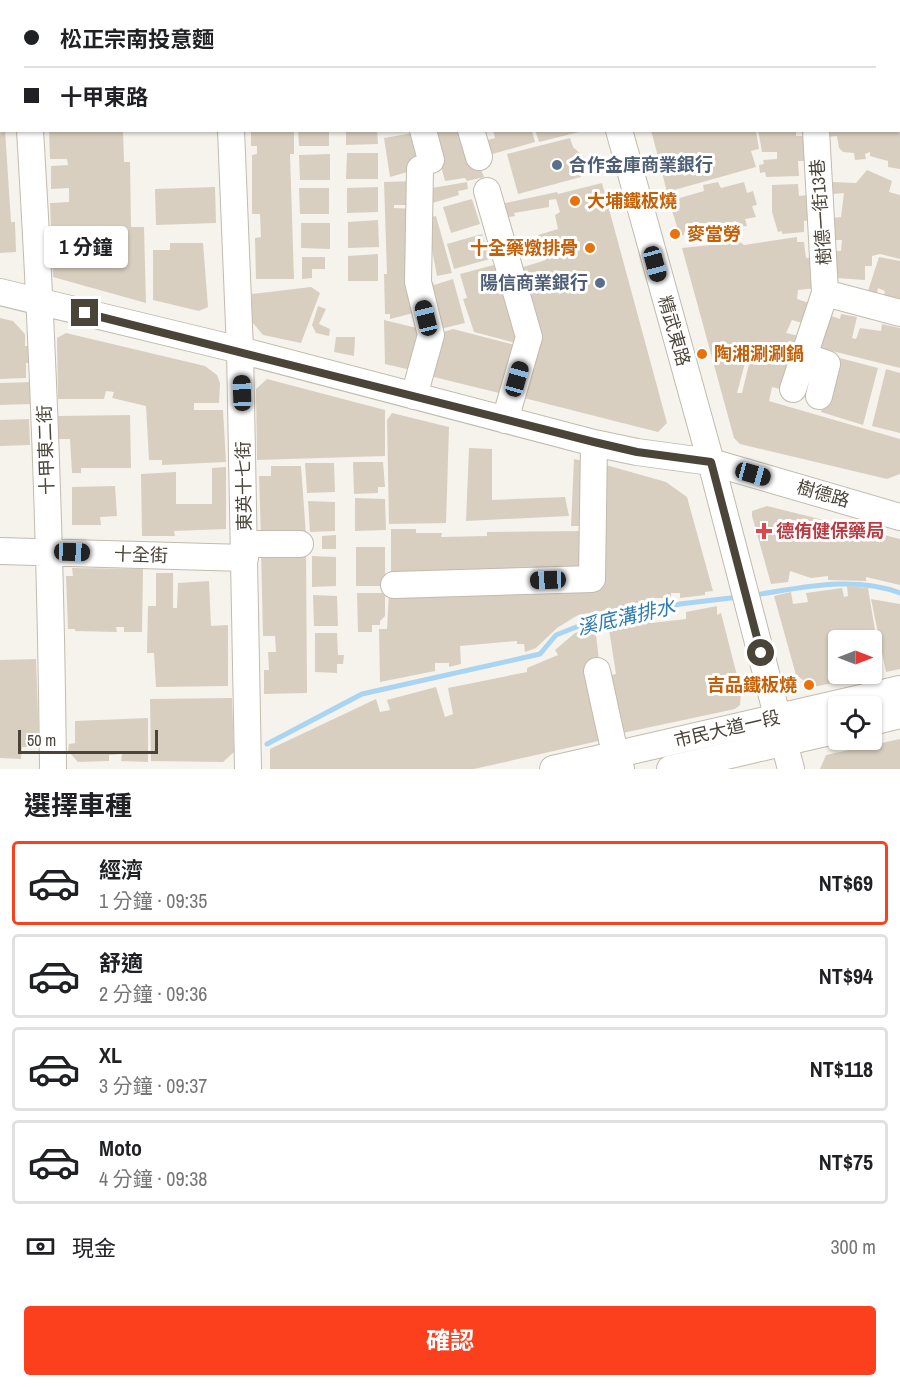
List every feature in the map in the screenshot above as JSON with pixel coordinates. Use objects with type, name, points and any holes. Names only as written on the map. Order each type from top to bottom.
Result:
[{"type":"street","name":"十甲東二街","points":[[30,132],[51,551],[53,769]]},
{"type":"street","name":"東英十七街","points":[[231,132],[240,350],[248,769]]},
{"type":"street","points":[[414,396],[430,335],[418,282],[425,165],[423,132]]},
{"type":"street","points":[[472,132],[479,158]]},
{"type":"street","name":"精武東路","points":[[621,132],[711,462],[791,769]]},
{"type":"street","name":"樹德一街13巷","points":[[793,389],[825,293],[816,132]]},
{"type":"street","points":[[487,191],[529,337],[505,420]]},
{"type":"street","name":"樹德路","points":[[0,292],[240,350],[594,442],[637,452],[711,462],[900,517]]},
{"type":"street","points":[[825,293],[900,313]]},
{"type":"street","points":[[804,356],[827,364],[819,396]]},
{"type":"street","points":[[394,585],[592,579],[594,442]]},
{"type":"street","name":"十全街","points":[[0,551],[245,551],[300,544]]},
{"type":"street","points":[[597,671],[618,762]]},
{"type":"street","name":"市民大道一段","points":[[553,769],[618,762],[778,716],[900,689]]},
{"type":"street","points":[[882,720],[900,716]]},
{"type":"street","name":"市民大道一段","points":[[670,769],[828,732]]},
{"type":"building","points":[[0,132],[5,132],[11,222],[15,222],[16,252],[0,253]]},
{"type":"building","points":[[49,132],[123,132],[124,162],[130,162],[131,227],[144,227],[146,303],[53,277],[50,203],[69,202],[69,188],[51,189],[51,166],[68,165],[67,159],[50,159]]},
{"type":"building","points":[[251,132],[294,132],[294,154],[290,154],[294,279],[256,279],[255,238],[261,237],[260,214],[252,214],[252,155],[257,154],[257,146],[251,146]]},
{"type":"building","points":[[298,132],[329,132],[329,146],[299,146]]},
{"type":"building","points":[[346,132],[377,132],[378,144],[346,145]]},
{"type":"building","points":[[432,132],[466,132],[484,177],[467,181],[465,178],[445,181]]},
{"type":"building","points":[[494,132],[532,132],[535,142],[489,155],[484,141],[495,138]]},
{"type":"building","points":[[536,132],[579,132],[539,142]]},
{"type":"building","points":[[652,132],[756,132],[759,149],[751,151],[756,167],[667,192]]},
{"type":"building","points":[[758,132],[796,132],[796,136],[804,136],[806,161],[798,161],[799,176],[766,177],[765,172],[760,173],[759,165],[764,164],[763,160],[777,159],[777,152],[762,152]]},
{"type":"building","points":[[827,132],[900,132],[900,169],[888,167],[888,161],[870,156],[870,152],[865,154],[866,159],[855,160],[854,153],[843,152],[839,148],[837,136],[827,137]]},
{"type":"building","points":[[413,133],[421,168],[390,177],[384,138]]},
{"type":"building","points":[[570,138],[573,147],[584,157],[585,162],[580,171],[581,177],[518,194],[507,154]]},
{"type":"building","points":[[347,153],[378,153],[378,179],[346,179]]},
{"type":"building","points":[[330,154],[330,180],[300,180],[299,155]]},
{"type":"building","points":[[867,170],[892,181],[889,192],[900,195],[900,259],[880,254],[872,256],[872,266],[865,266],[865,280],[836,278],[835,251],[841,251],[842,240],[834,240],[832,218],[841,217],[844,193],[833,194],[833,182],[856,183]]},
{"type":"building","points":[[415,181],[415,205],[394,205],[394,208],[415,209],[411,261],[405,261],[417,312],[390,319],[390,314],[385,314],[384,274],[387,274],[384,182]]},
{"type":"building","points":[[467,182],[468,189],[458,191],[459,195],[426,205],[426,189]]},
{"type":"building","points":[[718,182],[721,188],[744,182],[747,193],[753,191],[757,205],[752,206],[756,217],[745,219],[747,226],[738,227],[736,221],[680,236],[669,201],[704,191],[703,185]]},
{"type":"building","points":[[602,183],[667,423],[658,432],[520,397],[520,268],[546,260],[538,235],[558,229],[555,215],[560,212],[556,199],[549,200],[549,207],[514,213],[515,216],[499,219],[496,205],[557,192],[558,194]]},
{"type":"building","points":[[798,184],[799,196],[808,195],[811,220],[804,221],[804,232],[782,234],[782,231],[778,232],[772,212],[772,185]]},
{"type":"building","points":[[215,187],[216,223],[156,225],[155,189]]},
{"type":"building","points":[[378,187],[378,212],[347,213],[347,188]]},
{"type":"building","points":[[299,188],[329,188],[329,214],[300,214]]},
{"type":"building","points":[[472,199],[480,224],[451,233],[443,207]]},
{"type":"building","points":[[436,216],[452,273],[437,276],[426,218]]},
{"type":"building","points":[[378,220],[379,247],[348,248],[348,222]]},
{"type":"building","points":[[301,223],[330,223],[330,249],[301,248]]},
{"type":"building","points":[[482,234],[490,259],[454,269],[447,244]]},
{"type":"building","points":[[797,237],[797,242],[804,242],[806,258],[814,257],[816,288],[798,290],[797,299],[809,303],[802,323],[792,320],[786,333],[799,336],[787,391],[772,387],[769,401],[900,439],[900,474],[887,479],[740,444],[734,438],[682,248],[740,242],[744,245]],"holes":[[[745,363],[749,364],[742,393],[737,393]]]},
{"type":"building","points":[[170,243],[203,243],[208,307],[199,311],[153,300],[153,250],[170,250]]},
{"type":"building","points":[[378,254],[378,281],[348,281],[348,256]]},
{"type":"building","points":[[302,257],[325,257],[325,269],[312,269],[312,278],[302,279]]},
{"type":"building","points":[[879,257],[900,261],[900,305],[883,300],[885,291],[878,288],[876,298],[867,294]]},
{"type":"building","points":[[501,263],[518,336],[516,343],[474,332],[463,299],[467,298],[460,274]]},
{"type":"building","points":[[453,279],[465,323],[440,329],[426,284],[433,282],[434,285]]},
{"type":"building","points":[[311,287],[320,293],[301,343],[263,335],[252,322],[252,294]]},
{"type":"building","points":[[318,306],[326,309],[319,324],[330,329],[329,336],[316,333],[312,325]]},
{"type":"building","points":[[826,314],[840,319],[841,314],[857,317],[852,338],[856,339],[860,328],[881,331],[882,324],[900,328],[900,368],[812,346]]},
{"type":"building","points":[[0,318],[13,321],[25,334],[25,346],[30,346],[31,363],[26,363],[26,378],[0,379]]},
{"type":"building","points":[[384,320],[421,329],[411,370],[385,364]]},
{"type":"building","points":[[453,329],[515,345],[503,394],[430,376],[440,333]]},
{"type":"building","points":[[66,333],[205,366],[217,375],[220,383],[219,403],[194,403],[194,410],[223,410],[226,462],[162,465],[162,460],[149,460],[146,406],[112,398],[114,392],[106,391],[104,399],[58,399],[57,338]]},
{"type":"building","points":[[336,337],[355,337],[354,356],[334,352]]},
{"type":"building","points":[[836,357],[878,368],[863,425],[821,412]]},
{"type":"building","points":[[886,369],[900,373],[900,433],[872,426]]},
{"type":"building","points":[[267,379],[385,410],[385,456],[257,460],[256,389]]},
{"type":"building","points":[[32,382],[32,404],[0,405],[0,383]]},
{"type":"building","points":[[392,413],[449,427],[446,523],[389,524],[387,420]]},
{"type":"building","points":[[130,415],[131,468],[81,468],[81,473],[72,473],[70,439],[59,439],[58,416]]},
{"type":"building","points":[[29,419],[30,445],[0,446],[0,420]]},
{"type":"building","points":[[469,448],[492,449],[492,500],[565,497],[569,516],[466,521]]},
{"type":"building","points":[[574,459],[587,462],[585,526],[571,526]]},
{"type":"building","points":[[353,462],[383,462],[385,487],[378,487],[378,493],[354,494]]},
{"type":"building","points":[[305,463],[334,463],[335,492],[307,493]]},
{"type":"building","points":[[606,465],[666,482],[687,497],[713,591],[705,592],[705,595],[680,598],[680,593],[671,593],[671,598],[646,598],[646,603],[578,615],[557,628],[536,648],[525,652],[524,644],[517,644],[517,641],[460,646],[461,664],[449,667],[449,663],[435,663],[435,671],[380,682],[379,629],[387,629],[389,592],[592,584]]},
{"type":"building","points":[[271,466],[301,466],[306,535],[261,537],[259,476],[271,476]]},
{"type":"building","points":[[226,467],[226,529],[174,531],[175,536],[142,536],[141,474],[176,472],[176,504],[212,504],[212,468]]},
{"type":"building","points":[[115,486],[117,516],[100,517],[101,525],[72,525],[72,487]]},
{"type":"building","points":[[355,498],[385,499],[386,530],[355,531]]},
{"type":"building","points":[[308,501],[335,502],[335,531],[310,532]]},
{"type":"building","points":[[767,506],[900,539],[900,585],[866,577],[866,581],[828,580],[828,576],[811,578],[790,571],[788,582],[771,584],[752,516],[752,511]]},
{"type":"building","points":[[391,529],[416,529],[416,533],[442,533],[441,537],[487,536],[487,532],[580,531],[580,572],[391,578]]},
{"type":"building","points":[[336,535],[336,549],[322,549],[322,536]]},
{"type":"building","points":[[356,547],[385,547],[385,586],[356,586]]},
{"type":"building","points":[[306,550],[307,693],[264,694],[264,670],[269,670],[268,652],[276,652],[275,636],[263,636],[261,552]]},
{"type":"building","points":[[312,556],[336,557],[336,586],[312,587]]},
{"type":"building","points":[[72,568],[143,569],[142,632],[124,632],[124,627],[116,627],[117,632],[68,629],[66,576],[73,576]]},
{"type":"building","points":[[156,573],[173,573],[173,608],[177,608],[178,583],[209,581],[211,626],[228,625],[228,686],[156,687],[154,653],[147,653],[148,606],[156,606]]},
{"type":"building","points":[[847,586],[868,588],[875,630],[828,630],[828,684],[813,687],[796,675],[774,596],[791,592],[793,604],[808,602],[806,593],[842,588],[844,597],[848,596]]},
{"type":"building","points":[[357,593],[385,593],[385,616],[380,621],[380,625],[372,625],[372,632],[358,632]]},
{"type":"building","points":[[313,595],[337,596],[338,626],[314,626]]},
{"type":"building","points":[[871,599],[900,604],[900,669],[886,672],[882,653],[882,630],[877,630]]},
{"type":"building","points":[[717,606],[717,615],[721,613],[741,691],[740,705],[735,709],[618,734],[604,677],[616,674],[608,623],[650,618],[651,623],[686,619],[686,612]]},
{"type":"building","points":[[595,626],[599,660],[586,663],[603,740],[474,769],[270,769],[270,749],[376,699],[380,712],[390,710],[387,700],[436,687],[445,717],[453,714],[448,688],[527,672],[527,668],[558,655],[555,650],[575,633]]},
{"type":"building","points":[[315,633],[337,633],[338,655],[344,655],[343,664],[337,664],[337,673],[315,672]]},
{"type":"building","points":[[36,659],[39,741],[29,741],[29,747],[22,747],[21,759],[0,758],[0,660]]},
{"type":"building","points":[[232,698],[234,752],[223,762],[151,761],[150,699]]},
{"type":"building","points":[[148,718],[148,762],[121,761],[122,754],[109,755],[109,761],[78,762],[68,751],[69,744],[75,743],[75,721]]},
{"type":"building","points":[[900,739],[900,769],[820,769],[826,755],[849,750],[882,750],[882,743]]},
{"type":"waterway","name":"溪底溝排水","points":[[754,595],[846,584],[864,585],[900,593]]},
{"type":"waterway","name":"溪底溝排水","points":[[267,744],[362,694],[540,654],[556,635],[589,622],[680,604],[739,597]]},
{"type":"place","name":"合作金庫商業銀行","points":[[557,165]]},
{"type":"place","name":"大埔鐵板燒","points":[[575,201]]},
{"type":"place","name":"麥當勞","points":[[675,234]]},
{"type":"place","name":"十全藥燉排骨","points":[[590,248]]},
{"type":"place","name":"陽信商業銀行","points":[[600,283]]},
{"type":"place","name":"陶湘涮涮鍋","points":[[702,354]]},
{"type":"place","name":"德侑健保藥局","points":[[764,531]]},
{"type":"place","name":"吉品鐵板燒","points":[[809,685]]},
{"type":"route","points":[[85,313],[240,350],[594,442],[637,452],[711,462],[761,653]]}]
